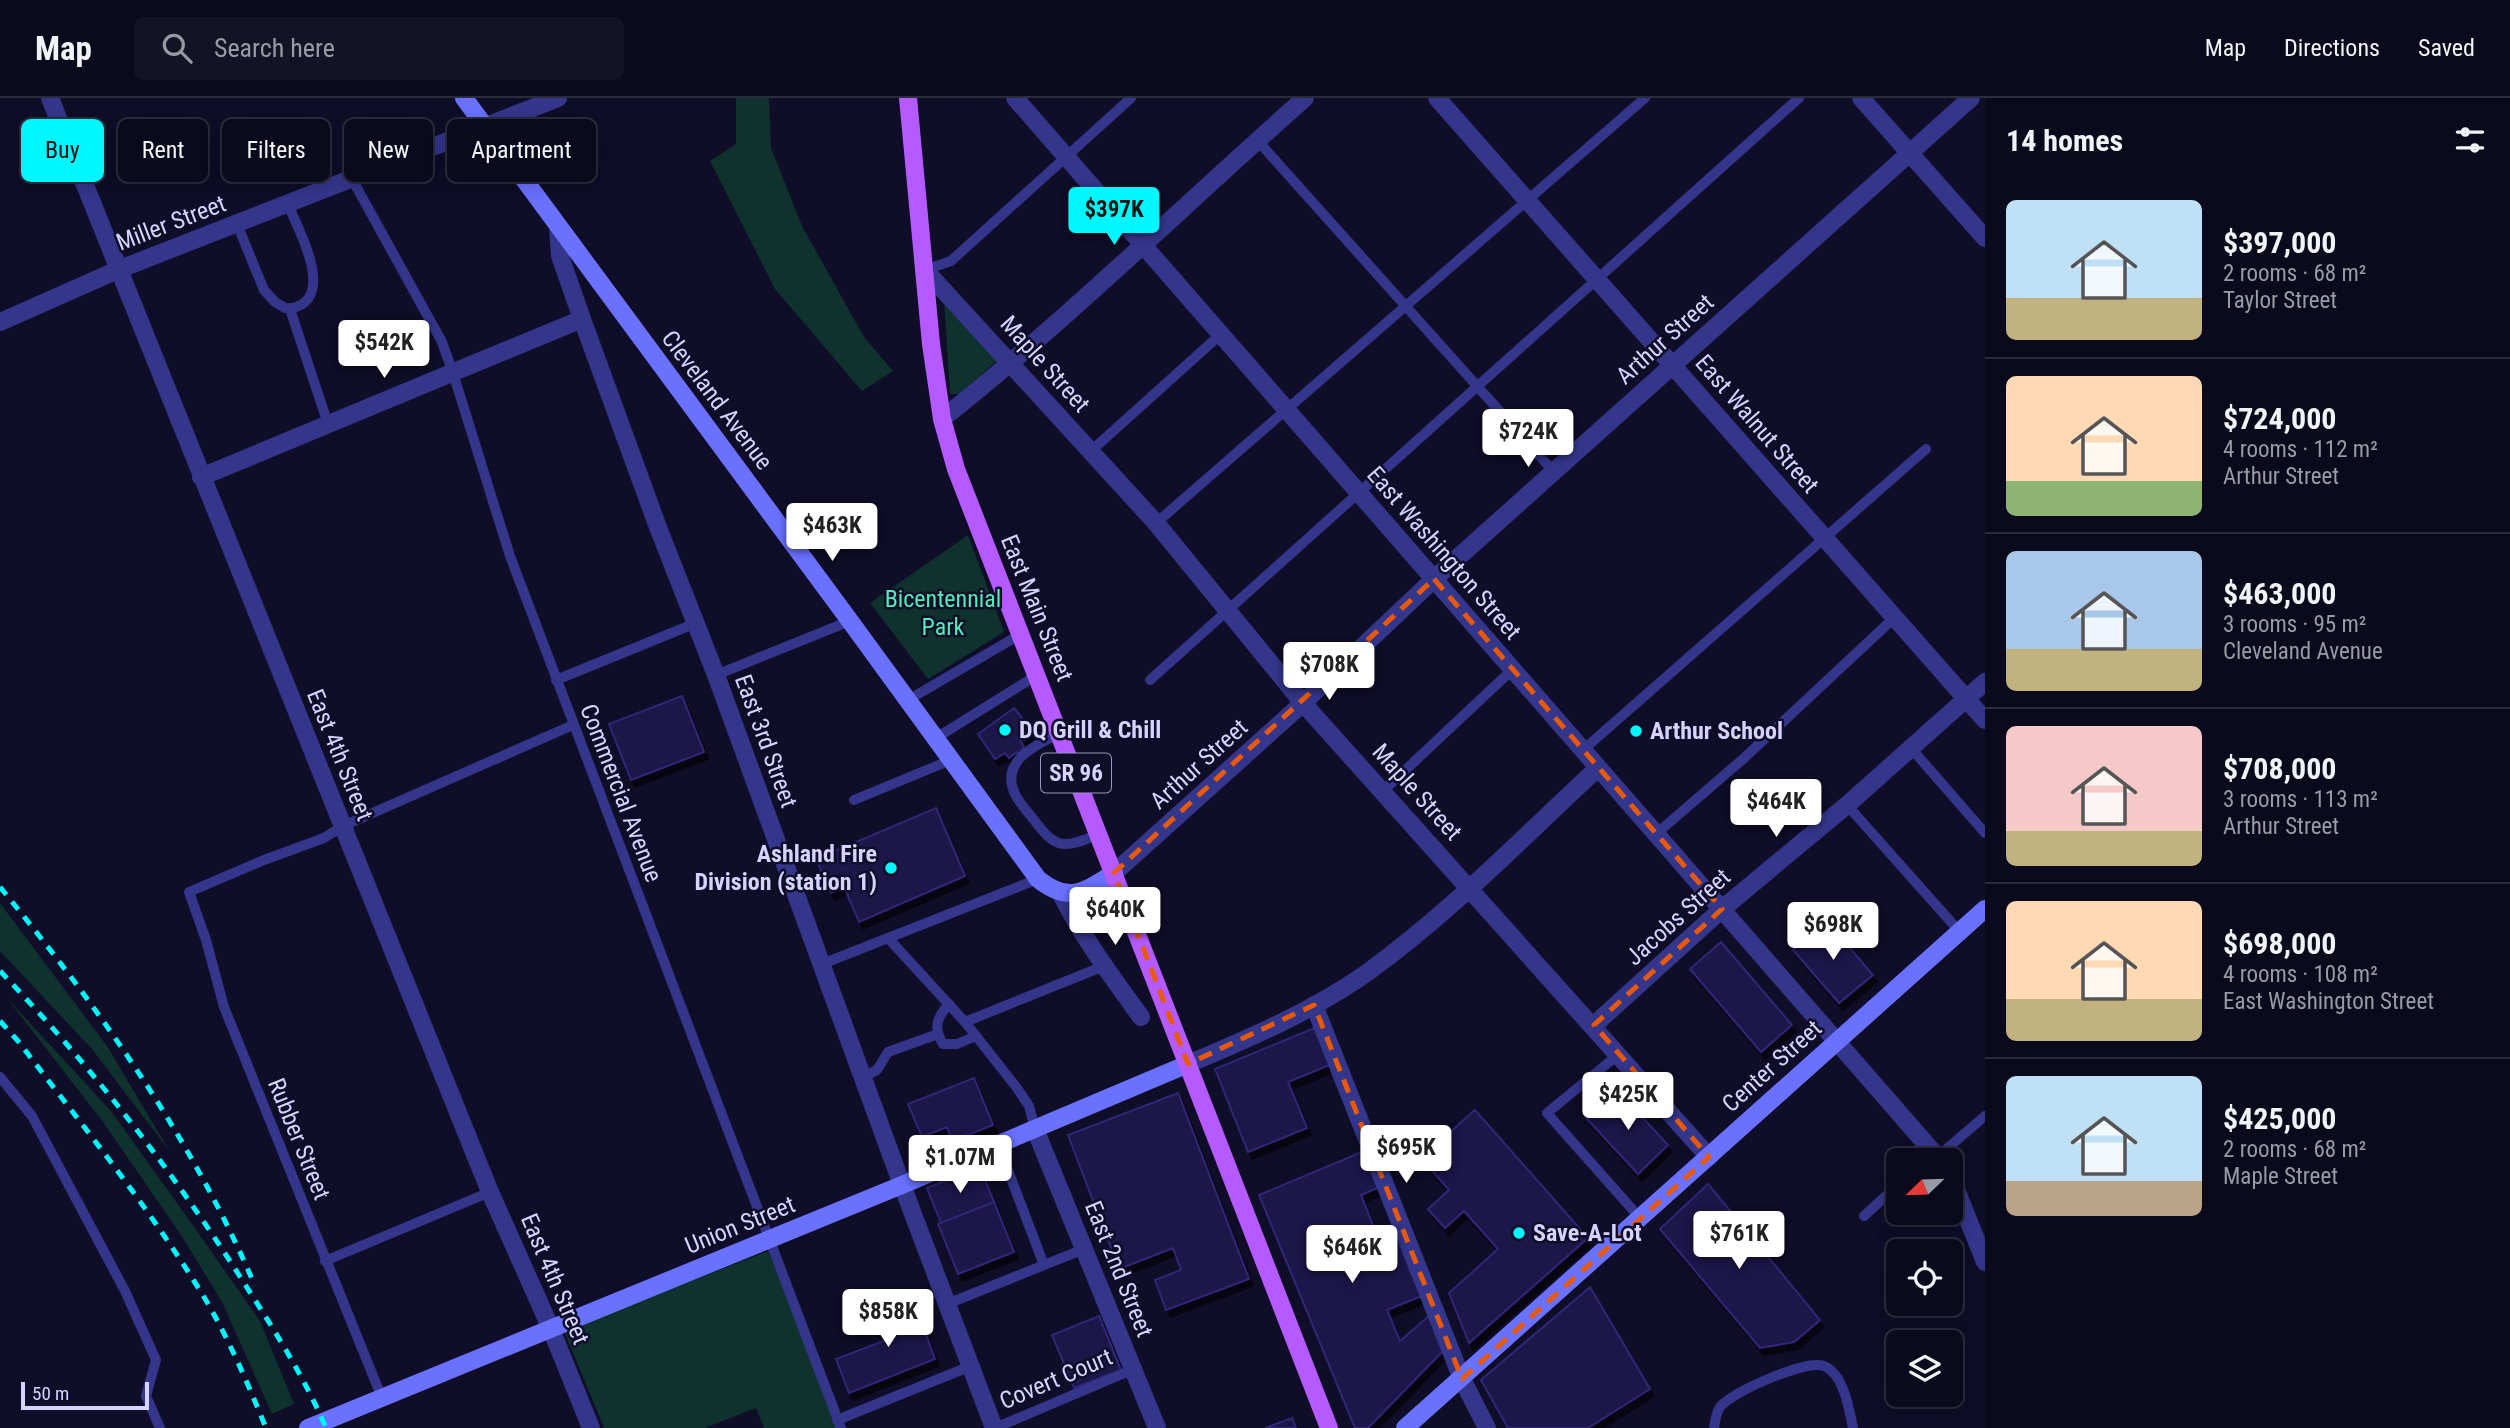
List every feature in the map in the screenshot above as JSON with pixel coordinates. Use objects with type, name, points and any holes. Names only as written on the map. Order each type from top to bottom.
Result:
[{"type":"main road","name":"Cleveland Avenue","points":[[464,98],[480,119]]},
{"type":"main road","name":"East Main Street","points":[[908,98],[931,344],[942,419],[963,488],[1329,1428]]},
{"type":"main road","name":"Cleveland Avenue","points":[[526,182],[1038,879],[1051,890],[1061,894]]},
{"type":"main road","points":[[1061,894],[1076,894],[1114,873]]},
{"type":"main road","name":"Center Street","points":[[1405,1428],[1985,909]]},
{"type":"main road","name":"Union Street","points":[[308,1428],[902,1185],[1188,1064]]},
{"type":"street","name":"East 4th Street","points":[[50,98],[490,1192],[551,1329],[591,1428]]},
{"type":"street","name":"Miller Street","points":[[506,119],[558,98]]},
{"type":"street","name":"East Washington Street","points":[[1016,98],[1928,1148]]},
{"type":"street","points":[[942,419],[1012,364],[1305,98]]},
{"type":"street","name":"East Walnut Street","points":[[1437,98],[1985,720]]},
{"type":"street","points":[[1861,98],[1985,238]]},
{"type":"street","name":"Arthur Street","points":[[1114,873],[1303,703],[1434,579],[1971,98]]},
{"type":"street","name":"Miller Street","points":[[0,321],[120,270],[347,182]]},
{"type":"street","name":"East 3rd Street","points":[[558,226],[560,256],[582,319],[994,1428]]},
{"type":"street","name":"Maple Street","points":[[925,270],[1156,523],[1303,703],[1594,1025],[1709,1157]]},
{"type":"street","points":[[201,477],[582,319]]},
{"type":"street","name":"Jacobs Street","points":[[1594,1025],[1722,909],[1847,805],[1985,682]]},
{"type":"street","points":[[1188,1064],[1283,1022],[1367,972],[1420,931],[1598,768]]},
{"type":"street","name":"Cleveland Avenue","points":[[1061,894],[1104,966],[1141,1017]]},
{"type":"street","points":[[1314,1004],[1462,1379],[1487,1428]]},
{"type":"street","name":"East 2nd Street","points":[[1035,1129],[1157,1428]]},
{"type":"street","points":[[1964,1205],[1985,1262]]},
{"type":"lane","points":[[925,270],[951,261],[1131,98]]},
{"type":"lane","points":[[1156,523],[1645,98]]},
{"type":"lane","points":[[1150,680],[1799,98]]},
{"type":"lane","points":[[1257,140],[1554,472]]},
{"type":"lane","name":"Commercial Avenue","points":[[353,182],[433,324],[453,373],[510,555],[767,1240],[839,1424]]},
{"type":"lane","points":[[288,204],[314,275],[312,294],[302,304],[290,309]]},
{"type":"lane","points":[[237,224],[264,290],[275,302],[290,309],[328,424]]},
{"type":"lane","points":[[1091,451],[1221,334]]},
{"type":"lane","points":[[1583,750],[1926,449]]},
{"type":"lane","points":[[1656,834],[1743,759],[1895,617]]},
{"type":"lane","points":[[716,675],[850,621]]},
{"type":"lane","points":[[556,680],[696,623]]},
{"type":"lane","points":[[908,700],[1021,634]]},
{"type":"lane","points":[[1383,791],[1513,669]]},
{"type":"lane","points":[[936,738],[1037,675]]},
{"type":"lane","points":[[343,826],[573,725]]},
{"type":"lane","points":[[1060,733],[1030,748],[1014,766],[1012,786],[1015,796],[1051,839],[1062,844],[1074,843],[1099,834]]},
{"type":"lane","points":[[1910,747],[1985,833]]},
{"type":"lane","points":[[854,800],[951,760]]},
{"type":"lane","points":[[1847,805],[1959,931]]},
{"type":"lane","name":"Rubber Street","points":[[343,826],[324,838],[189,892],[206,940],[224,1007],[382,1398]]},
{"type":"lane","points":[[822,964],[1038,879]]},
{"type":"lane","points":[[888,938],[965,1022],[1030,1106],[1035,1129]]},
{"type":"lane","points":[[965,1022],[1104,966]]},
{"type":"lane","points":[[949,1004],[938,1016],[938,1034],[943,1044],[948,1045],[976,1036]]},
{"type":"lane","points":[[863,1077],[877,1070],[888,1052],[938,1034]]},
{"type":"lane","points":[[1619,1054],[1547,1113],[1640,1219]]},
{"type":"lane","points":[[0,1077],[32,1116],[130,1303],[156,1360],[145,1396],[160,1428]]},
{"type":"lane","points":[[1949,1148],[1985,1116]]},
{"type":"lane","points":[[998,1144],[1044,1265]]},
{"type":"lane","points":[[325,1261],[490,1192]]},
{"type":"lane","points":[[1864,1216],[1886,1196]]},
{"type":"lane","points":[[947,1304],[1084,1249]]},
{"type":"lane","points":[[1714,1428],[1720,1407],[1727,1401],[1752,1387],[1810,1364],[1822,1365],[1832,1371],[1844,1394],[1853,1428]]},
{"type":"lane","points":[[839,1424],[971,1366]]},
{"type":"lane","name":"Covert Court","points":[[994,1428],[1134,1369]]},
{"type":"highlighted area","points":[[1434,579],[1722,909],[1594,1025],[1709,1157],[1462,1379],[1314,1005],[1188,1064],[1114,873]]},
{"type":"green space","points":[[736,98],[769,98],[771,148],[802,226],[864,337],[893,371],[862,391],[775,289],[710,161],[736,144]]},
{"type":"green space","points":[[943,284],[1005,353],[960,394],[950,394]]},
{"type":"green space","name":"Bicentennial Park","points":[[968,535],[1004,632],[928,679],[870,603]]},
{"type":"green space","points":[[0,903],[107,1046],[170,1152],[92,1049],[0,951]]},
{"type":"green space","points":[[6,997],[111,1111],[197,1231],[260,1321],[294,1404],[272,1414],[222,1302],[181,1235],[103,1122]]},
{"type":"green space","points":[[768,1251],[838,1428],[764,1428],[756,1408],[705,1428],[604,1428],[564,1331]]},
{"type":"building","points":[[682,696],[704,752],[631,780],[609,724]]},
{"type":"building","name":"DQ Grill & Chill","points":[[1014,708],[1027,724],[1024,726],[1030,735],[1020,741],[1024,746],[1019,754],[1017,752],[1009,758],[1005,753],[995,759],[978,734]]},
{"type":"building","name":"Ashland Fire Division (station 1)","points":[[936,808],[965,876],[859,922],[844,887],[831,893],[816,859]]},
{"type":"building","points":[[1827,921],[1873,975],[1839,1003],[1793,950]]},
{"type":"building","points":[[1721,942],[1792,1025],[1761,1052],[1690,969]]},
{"type":"building","points":[[1317,1027],[1332,1064],[1288,1082],[1307,1128],[1248,1152],[1215,1069]]},
{"type":"building","points":[[974,1078],[993,1125],[952,1141],[947,1127],[922,1137],[908,1104]]},
{"type":"building","points":[[1617,1090],[1668,1145],[1638,1174],[1587,1119]]},
{"type":"building","points":[[1178,1093],[1249,1279],[1166,1310],[1155,1280],[1181,1270],[1173,1248],[1119,1269],[1068,1135]]},
{"type":"building","points":[[1475,1110],[1588,1238],[1469,1343],[1449,1293],[1498,1249],[1464,1211],[1445,1228],[1428,1209],[1449,1190],[1421,1158]]},
{"type":"building","points":[[1369,1149],[1384,1185],[1361,1195],[1376,1233],[1359,1240],[1364,1252],[1400,1237],[1424,1295],[1387,1310],[1400,1341],[1430,1315],[1443,1351],[1368,1428],[1355,1428],[1259,1195]]},
{"type":"building","points":[[980,1167],[994,1202],[941,1223],[927,1188]]},
{"type":"building","points":[[1708,1184],[1820,1320],[1794,1342],[1760,1348],[1660,1229]]},
{"type":"building","points":[[994,1202],[1014,1252],[958,1274],[938,1224]]},
{"type":"building","points":[[1590,1287],[1650,1389],[1588,1428],[1508,1428],[1481,1380]]},
{"type":"building","points":[[903,1294],[914,1323],[922,1324],[935,1359],[849,1393],[836,1359],[889,1339],[876,1305]]},
{"type":"building","points":[[1099,1316],[1121,1370],[1074,1388],[1052,1335]]},
{"type":"building","points":[[1292,1418],[1296,1428],[1265,1428]]},
{"type":"railway","points":[[0,887],[73,980],[142,1078],[203,1179],[255,1286]]},
{"type":"railway","points":[[0,971],[97,1080],[185,1195],[275,1331],[326,1428]]},
{"type":"railway","points":[[0,1021],[114,1167],[183,1264],[222,1329],[266,1428]]},
{"type":"place","name":"DQ Grill & Chill","points":[[1005,730]]},
{"type":"place","name":"Arthur School","points":[[1636,731]]},
{"type":"place","name":"Ashland Fire Division (station 1)","points":[[891,868]]},
{"type":"place","name":"Save-A-Lot","points":[[1519,1233]]}]
